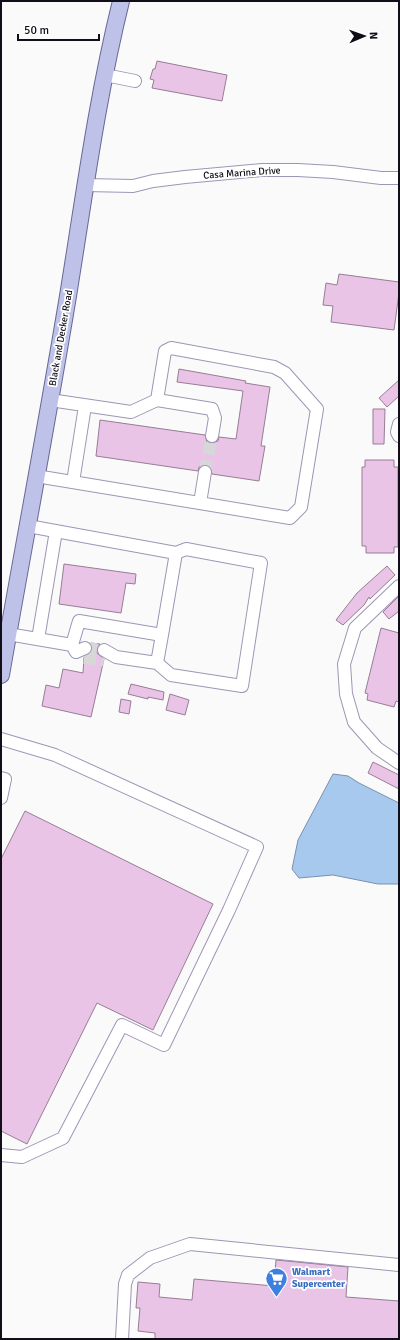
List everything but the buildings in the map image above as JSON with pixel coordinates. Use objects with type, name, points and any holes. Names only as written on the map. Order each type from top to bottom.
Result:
[{"type":"main road","name":"Black and Decker Road","points":[[1,676],[50,400],[105,75],[121,1]]},
{"type":"street","points":[[105,75],[135,81]]},
{"type":"street","name":"Casa Marina Drive","points":[[86,185],[132,186],[153,181],[185,177],[262,170],[333,172],[381,178],[399,178]]},
{"type":"street","points":[[36,476],[290,518],[301,507],[317,409],[285,373],[274,367],[171,348],[166,351],[157,400]]},
{"type":"street","points":[[50,400],[131,412],[157,400],[212,409],[216,418],[212,436]]},
{"type":"street","points":[[73,482],[85,406]]},
{"type":"street","points":[[399,424],[397,432],[399,436]]},
{"type":"street","points":[[200,503],[205,472]]},
{"type":"street","points":[[28,526],[176,553],[186,549],[261,563],[242,686],[171,675],[158,663],[104,655]]},
{"type":"street","points":[[38,639],[56,531]]},
{"type":"street","points":[[158,663],[176,553]]},
{"type":"street","points":[[399,586],[355,628],[344,664],[346,694],[354,722],[376,748],[399,763]]},
{"type":"street","points":[[8,634],[38,639],[79,651],[79,621],[162,635]]},
{"type":"street","points":[[1,739],[55,755],[257,847],[229,910],[164,1045],[122,1025],[63,1138],[22,1157],[1,1156]]},
{"type":"street","points":[[1,778],[5,779],[1,798]]},
{"type":"street","points":[[122,1339],[125,1284],[128,1275],[150,1258],[190,1244],[399,1266]]},
{"type":"water","points":[[333,774],[348,776],[399,803],[399,884],[378,884],[333,875],[299,878],[292,869],[298,840]]},
{"type":"tunnel","points":[[205,472],[212,436]]},
{"type":"tunnel","points":[[85,648],[104,650]]},
{"type":"tunnel","points":[[84,658],[104,660]]},
{"type":"place","name":"Walmart Supercenter","points":[[277,1298]]}]
